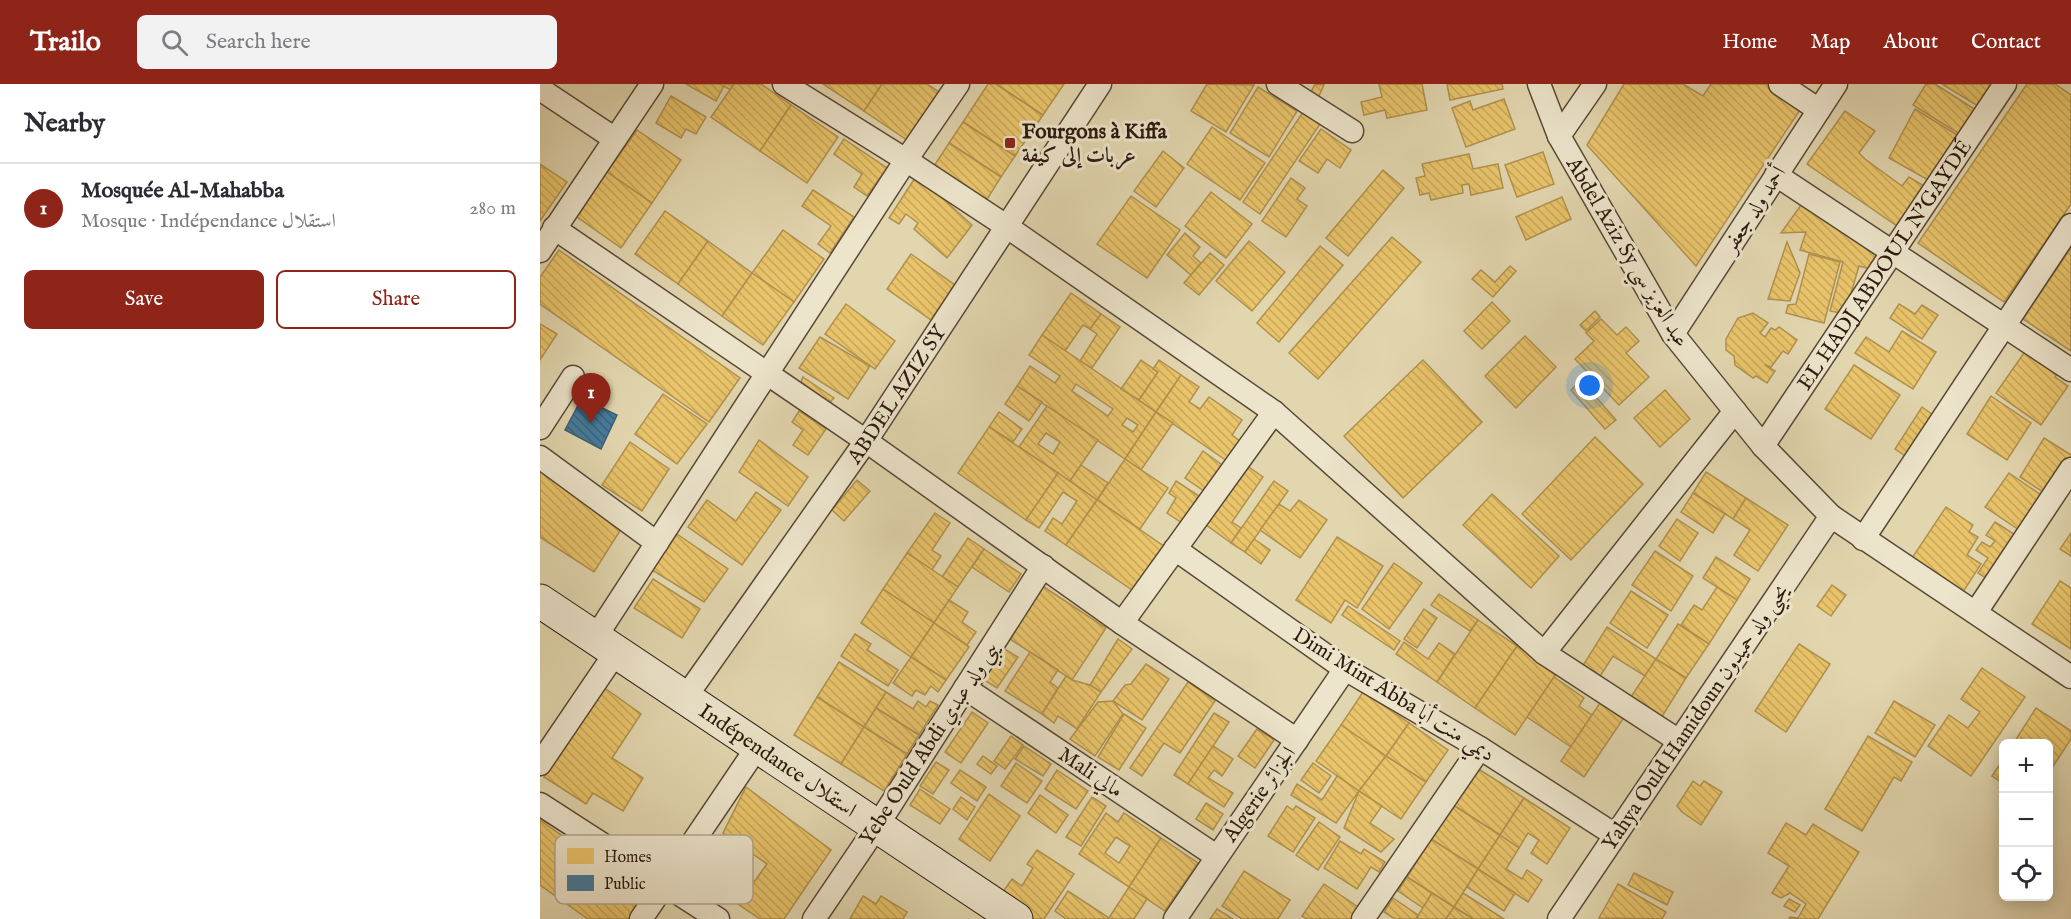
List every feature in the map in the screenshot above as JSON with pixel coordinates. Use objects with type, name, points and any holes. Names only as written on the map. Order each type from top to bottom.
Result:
[{"type":"street","points":[[540,251],[652,84]]},
{"type":"street","points":[[540,764],[657,543],[906,160],[958,84]]},
{"type":"street","name":"ABDEL AZIZ SY","points":[[685,698],[867,441],[1100,84]]},
{"type":"street","points":[[1278,84],[1352,131]]},
{"type":"street","name":"Abdel Aziz Sy عبد العزيز سي","points":[[1539,84],[1559,136],[1673,334],[1763,446],[1832,516],[2071,677]]},
{"type":"street","points":[[1559,136],[1595,84]]},
{"type":"street","points":[[1780,84],[1820,110]]},
{"type":"street","name":"أحمد ولد جعفر","points":[[1673,334],[1836,84]]},
{"type":"street","name":"EL HADJ ABDOUL N'GAYDÉ","points":[[1763,446],[2005,84]]},
{"type":"street","points":[[797,88],[1006,226],[1274,412],[1544,653],[1679,741]]},
{"type":"street","points":[[540,89],[615,139]]},
{"type":"street","points":[[1776,175],[2071,370]]},
{"type":"street","points":[[1863,539],[2071,225]]},
{"type":"street","points":[[554,228],[867,441],[1122,623],[1297,740]]},
{"type":"street","points":[[540,428],[573,377]]},
{"type":"street","points":[[1544,653],[1735,411]]},
{"type":"street","points":[[1122,623],[1274,412]]},
{"type":"street","points":[[540,458],[657,543]]},
{"type":"street","points":[[1976,612],[2071,469]]},
{"type":"street","name":"Yahya Ould Hamidoun يحيى ولد حميدون","points":[[1558,919],[1832,516]]},
{"type":"street","name":"Dimi Mint Abba ديمي منت أبا","points":[[1175,549],[1345,669],[1480,748],[1615,835]]},
{"type":"street","name":"Yebe Ould Abdi يبي ولد عبدي","points":[[814,919],[877,826],[1043,566]]},
{"type":"street","name":"Indépendance استقلال","points":[[540,601],[1016,919]]},
{"type":"street","name":"Algerie الجزائر","points":[[1174,919],[1345,669]]},
{"type":"street","name":"Mali مالي","points":[[965,688],[1216,856]]},
{"type":"street","points":[[698,835],[758,746]]},
{"type":"street","points":[[1363,919],[1480,748]]},
{"type":"street","points":[[540,804],[588,835]]},
{"type":"street","points":[[641,919],[652,904]]},
{"type":"street","points":[[695,904],[718,919]]},
{"type":"building: Homes","points":[[686,84],[735,84],[732,91],[724,86],[716,101]]},
{"type":"building: Homes","points":[[734,84],[761,84],[791,105],[760,151],[711,117]]},
{"type":"building: Homes","points":[[823,84],[882,84],[864,111]]},
{"type":"building: Homes","points":[[882,84],[927,84],[939,92],[907,140],[864,111]]},
{"type":"building: Homes","points":[[988,84],[996,84],[1043,115],[1015,156],[963,122]]},
{"type":"building: Homes","points":[[996,84],[1064,84],[1043,115]]},
{"type":"building: Homes","points":[[1207,84],[1254,85],[1226,132],[1191,111]]},
{"type":"building: Homes","points":[[1315,84],[1324,85],[1318,98],[1310,94]]},
{"type":"building: Homes","points":[[1379,84],[1422,84],[1427,110],[1387,118],[1385,110],[1364,115],[1361,102],[1382,97]]},
{"type":"building: Homes","points":[[1447,84],[1502,84],[1503,89],[1450,100]]},
{"type":"building: Homes","points":[[1624,84],[1683,84],[1703,96],[1711,84],[1771,84],[1804,104],[1696,266],[1587,145]]},
{"type":"building: Homes","points":[[1926,84],[1935,84],[1976,110],[1961,135],[1913,105]]},
{"type":"building: Homes","points":[[1942,84],[1992,84],[1978,106]]},
{"type":"building: Homes","points":[[2027,84],[2055,84],[2071,95],[2071,204],[2004,302],[1918,243]]},
{"type":"building: Homes","points":[[1258,87],[1297,111],[1269,157],[1230,133]]},
{"type":"building: Homes","points":[[671,96],[706,117],[696,134],[686,129],[681,138],[656,123]]},
{"type":"building: Homes","points":[[1504,99],[1515,129],[1466,147],[1452,108],[1470,101],[1473,110]]},
{"type":"building: Homes","points":[[791,105],[838,137],[807,183],[760,151]]},
{"type":"building: Homes","points":[[1915,109],[1959,136],[1930,181],[1889,158]]},
{"type":"building: Homes","points":[[1845,111],[1875,131],[1859,153],[1865,159],[1902,186],[1909,177],[1924,186],[1897,226],[1807,164]]},
{"type":"building: Homes","points":[[1303,112],[1320,124],[1260,214],[1243,202]]},
{"type":"building: Homes","points":[[963,122],[1015,156],[1001,177],[949,143]]},
{"type":"building: Homes","points":[[1212,127],[1265,163],[1240,200],[1187,164]]},
{"type":"building: Homes","points":[[1321,129],[1351,150],[1340,168],[1327,159],[1318,173],[1299,161]]},
{"type":"building: Homes","points":[[637,130],[681,160],[652,203],[607,172]]},
{"type":"building: Homes","points":[[844,139],[887,168],[867,196],[854,187],[862,174],[834,154]]},
{"type":"building: Homes","points":[[949,143],[1001,177],[986,201],[934,166]]},
{"type":"building: Homes","points":[[1163,151],[1184,168],[1156,207],[1134,191]]},
{"type":"building: Homes","points":[[1543,152],[1554,184],[1517,197],[1505,165]]},
{"type":"building: Homes","points":[[1469,154],[1473,169],[1498,164],[1503,188],[1471,195],[1469,184],[1462,185],[1463,193],[1431,200],[1429,193],[1420,195],[1416,178],[1425,176],[1422,164]]},
{"type":"building: Homes","points":[[540,164],[567,182],[540,221]]},
{"type":"building: Homes","points":[[1383,170],[1404,188],[1348,256],[1326,238]]},
{"type":"building: Homes","points":[[607,172],[652,203],[621,248],[577,217]]},
{"type":"building: Homes","points":[[917,175],[972,225],[947,258],[914,229],[918,223],[906,214],[899,224],[889,218]]},
{"type":"building: Homes","points":[[1291,178],[1305,188],[1297,199],[1307,206],[1286,237],[1262,221]]},
{"type":"building: Homes","points":[[813,190],[854,217],[830,253],[818,244],[831,226],[802,206]]},
{"type":"building: Homes","points":[[1211,192],[1252,224],[1226,258],[1185,226]]},
{"type":"building: Homes","points":[[1131,196],[1180,230],[1147,278],[1097,244]]},
{"type":"building: Homes","points":[[1562,197],[1571,219],[1526,240],[1516,217]]},
{"type":"building: Homes","points":[[1801,205],[1882,259],[1874,270],[1859,266],[1845,314],[1830,311],[1843,262],[1800,250],[1806,232],[1781,233]]},
{"type":"building: Homes","points":[[665,211],[708,241],[678,284],[635,254]]},
{"type":"building: Homes","points":[[783,230],[824,259],[794,302],[752,273]]},
{"type":"building: Homes","points":[[1185,233],[1200,247],[1193,256],[1201,263],[1191,275],[1167,255]]},
{"type":"building: Homes","points":[[1392,237],[1421,262],[1318,379],[1289,353]]},
{"type":"building: Homes","points":[[708,241],[752,273],[722,316],[678,284]]},
{"type":"building: Homes","points":[[1249,241],[1285,272],[1252,311],[1216,281]]},
{"type":"building: Homes","points":[[1787,242],[1800,273],[1790,301],[1768,299]]},
{"type":"building: Homes","points":[[1320,246],[1343,265],[1279,342],[1257,323]]},
{"type":"building: Homes","points":[[2071,248],[2071,351],[2023,319]]},
{"type":"building: Homes","points":[[559,250],[740,378],[709,422],[540,304],[540,277]]},
{"type":"building: Homes","points":[[1210,253],[1224,265],[1199,295],[1184,283]]},
{"type":"building: Homes","points":[[911,254],[955,285],[931,320],[887,289]]},
{"type":"building: Homes","points":[[1809,254],[1840,262],[1824,323],[1786,313],[1788,305],[1796,304]]},
{"type":"building: Homes","points":[[1510,266],[1516,271],[1493,297],[1472,279],[1481,270],[1495,282]]},
{"type":"building: Homes","points":[[752,273],[794,302],[763,345],[722,316]]},
{"type":"building: Homes","points":[[1071,293],[1101,314],[1090,329],[1083,325],[1065,351],[1042,335]]},
{"type":"building: Homes","points":[[1492,302],[1510,321],[1482,349],[1464,331]]},
{"type":"building: Homes","points":[[846,304],[895,341],[875,369],[825,334]]},
{"type":"building: Homes","points":[[1899,304],[1915,314],[1922,305],[1938,315],[1922,339],[1890,318]]},
{"type":"building: Homes","points":[[1595,311],[1600,317],[1586,331],[1580,325]]},
{"type":"building: Homes","points":[[1753,313],[1768,323],[1760,333],[1765,337],[1771,328],[1775,330],[1779,327],[1797,340],[1788,354],[1783,351],[1771,367],[1765,365],[1775,371],[1767,383],[1756,376],[1753,378],[1735,365],[1734,356],[1726,350],[1726,339],[1738,318]]},
{"type":"building: Homes","points":[[1101,314],[1120,327],[1092,368],[1080,361],[1097,334],[1090,329]]},
{"type":"building: Homes","points":[[1601,319],[1617,335],[1626,327],[1639,341],[1626,353],[1649,377],[1619,405],[1575,359],[1594,341],[1586,333]]},
{"type":"building: Homes","points":[[540,324],[557,334],[540,360]]},
{"type":"building: Homes","points":[[1902,331],[1936,352],[1913,389],[1855,353],[1866,337],[1889,352]]},
{"type":"building: Homes","points":[[1042,335],[1156,412],[1125,459],[1017,386],[1030,366],[1055,383],[1060,376],[1029,355]],"holes":[[[1076,384],[1113,409],[1108,416],[1072,391]],[[1127,418],[1138,425],[1133,432],[1122,425]]]},
{"type":"building: Homes","points":[[1525,336],[1556,367],[1516,408],[1485,376]]},
{"type":"building: Homes","points":[[820,337],[870,366],[848,399],[799,368]]},
{"type":"building: Homes","points":[[2026,350],[2059,372],[2055,377],[2068,386],[2041,425],[1996,393]]},
{"type":"building: Homes","points":[[1141,360],[1158,372],[1139,400],[1121,389]]},
{"type":"building: Homes","points":[[1159,360],[1181,375],[1156,412],[1139,400],[1158,372],[1153,369]]},
{"type":"building: Homes","points":[[1423,360],[1482,422],[1403,498],[1344,436]]},
{"type":"building: Homes","points":[[1854,365],[1900,395],[1871,439],[1825,409]]},
{"type":"building: Homes","points":[[1181,375],[1199,387],[1189,402],[1200,409],[1209,397],[1242,420],[1232,435],[1240,441],[1227,461],[1156,412]]},
{"type":"building: Homes","points":[[803,377],[834,398],[829,403],[800,384]]},
{"type":"building: Homes","points":[[1581,380],[1616,420],[1605,429],[1571,390]]},
{"type":"building: Homes","points":[[1017,386],[1042,402],[1029,421],[1005,404]]},
{"type":"building: Homes","points":[[1665,390],[1690,419],[1660,447],[1634,418]]},
{"type":"building: Homes","points":[[663,394],[707,424],[677,464],[635,434]]},
{"type":"building: Homes","points":[[1991,396],[2031,423],[2007,460],[1967,434]]},
{"type":"building: Homes","points":[[1047,406],[1098,440],[1070,481],[1019,447]],"holes":[[[1046,433],[1060,442],[1053,454],[1038,444]]]},
{"type":"building: Homes","points":[[1922,407],[1937,418],[1910,459],[1895,449]]},
{"type":"building: Homes","points":[[799,411],[826,429],[808,455],[793,445],[803,430],[792,422]]},
{"type":"building: Homes","points":[[999,412],[1022,429],[1013,442],[989,427]]},
{"type":"building: Homes","points":[[1156,412],[1173,423],[1141,470],[1125,459]]},
{"type":"building: Homes","points":[[989,427],[1058,473],[1026,520],[958,473]]},
{"type":"building: Homes","points":[[1595,437],[1643,484],[1571,560],[1522,514]]},
{"type":"building: Homes","points":[[2044,438],[2071,455],[2071,461],[2049,496],[2020,477]]},
{"type":"building: Homes","points":[[759,440],[808,477],[788,506],[739,472]]},
{"type":"building: Homes","points":[[630,442],[669,469],[642,511],[602,485]]},
{"type":"building: Homes","points":[[1203,451],[1222,465],[1204,491],[1185,478]]},
{"type":"building: Homes","points":[[1125,459],[1168,488],[1140,529],[1097,500]]},
{"type":"building: Homes","points":[[1081,465],[1108,483],[1097,500],[1070,481]]},
{"type":"building: Homes","points":[[1246,465],[1263,477],[1232,522],[1241,528],[1231,543],[1205,524]]},
{"type":"building: Homes","points":[[540,471],[623,526],[594,572],[540,537]]},
{"type":"building: Homes","points":[[1706,472],[1746,498],[1733,519],[1693,493]]},
{"type":"building: Homes","points":[[1058,473],[1097,500],[1066,545],[1045,531],[1053,518],[1062,524],[1077,501],[1063,492],[1039,528],[1026,520]]},
{"type":"building: Homes","points":[[2009,473],[2044,497],[2022,532],[1985,507]]},
{"type":"building: Homes","points":[[857,480],[870,491],[844,521],[832,510]]},
{"type":"building: Homes","points":[[1176,481],[1199,496],[1182,523],[1167,513],[1176,498],[1169,493]]},
{"type":"building: Homes","points":[[1274,481],[1288,491],[1245,552],[1231,543]]},
{"type":"building: Homes","points":[[756,492],[781,510],[742,565],[688,527],[707,500],[736,521]]},
{"type":"building: Homes","points":[[1693,493],[1725,514],[1713,533],[1681,512]]},
{"type":"building: Homes","points":[[1492,494],[1559,556],[1531,588],[1463,525]]},
{"type":"building: Homes","points":[[1746,498],[1788,525],[1758,571],[1734,555],[1750,530],[1733,519]]},
{"type":"building: Homes","points":[[1097,500],[1168,549],[1138,594],[1066,545]]},
{"type":"building: Homes","points":[[1299,500],[1327,520],[1300,558],[1260,530],[1279,504],[1290,511]]},
{"type":"building: Homes","points":[[1946,507],[1973,525],[1969,532],[1978,537],[1967,555],[1981,564],[1963,592],[1912,558]]},
{"type":"building: Homes","points":[[935,513],[950,523],[932,550],[941,556],[932,570],[907,553]]},
{"type":"building: Homes","points":[[1677,519],[1698,533],[1680,561],[1659,546]]},
{"type":"building: Homes","points":[[1995,522],[2020,538],[1992,582],[1978,573],[1988,558],[1976,550],[1982,542],[1990,547],[1995,541],[1986,535]]},
{"type":"building: Homes","points":[[2071,533],[2071,556],[2060,549]]},
{"type":"building: Homes","points":[[677,534],[728,569],[704,602],[652,570]]},
{"type":"building: Homes","points":[[1337,537],[1383,566],[1357,608],[1345,600],[1331,623],[1296,600]]},
{"type":"building: Homes","points":[[968,538],[984,549],[958,587],[942,577]]},
{"type":"building: Homes","points":[[1254,539],[1270,550],[1261,564],[1245,552]]},
{"type":"building: Homes","points":[[984,549],[1021,574],[1009,592],[972,567]]},
{"type":"building: Homes","points":[[1655,551],[1693,576],[1671,611],[1632,585]]},
{"type":"building: Homes","points":[[907,553],[958,587],[934,623],[883,589]]},
{"type":"building: Homes","points":[[1716,557],[1750,579],[1737,600],[1703,578]]},
{"type":"building: Homes","points":[[1394,563],[1422,583],[1389,629],[1362,609]]},
{"type":"building: Homes","points":[[653,579],[700,609],[682,638],[634,608]]},
{"type":"building: Homes","points":[[2060,581],[2071,588],[2071,649],[2032,624]]},
{"type":"building: Homes","points":[[1038,583],[1106,628],[1072,680],[1004,635]]},
{"type":"building: Homes","points":[[1832,585],[1846,595],[1831,616],[1817,606]]},
{"type":"building: Homes","points":[[1717,587],[1737,600],[1709,644],[1681,625],[1694,605],[1702,610]]},
{"type":"building: Homes","points":[[883,589],[934,623],[911,657],[861,623]]},
{"type":"building: Homes","points":[[1631,591],[1668,615],[1647,648],[1610,623]]},
{"type":"building: Homes","points":[[1439,594],[1478,620],[1470,631],[1431,605]]},
{"type":"building: Homes","points":[[949,600],[968,612],[962,622],[976,632],[967,645],[934,623]]},
{"type":"building: Homes","points":[[1348,606],[1400,641],[1394,650],[1342,615]]},
{"type":"building: Homes","points":[[1424,609],[1437,618],[1417,648],[1404,639]]},
{"type":"building: Homes","points":[[1478,620],[1517,646],[1475,708],[1437,682]]},
{"type":"building: Homes","points":[[934,623],[969,647],[946,680],[911,657]]},
{"type":"building: Homes","points":[[1678,624],[1709,644],[1686,678],[1656,659]]},
{"type":"building: Homes","points":[[1607,627],[1656,659],[1645,676],[1613,656],[1599,678],[1582,667]]},
{"type":"building: Homes","points":[[855,634],[871,644],[867,650],[898,670],[888,686],[841,656]]},
{"type":"building: Homes","points":[[1118,639],[1132,649],[1101,692],[1090,685]]},
{"type":"building: Homes","points":[[1404,642],[1428,659],[1439,643],[1455,654],[1437,682],[1396,654]]},
{"type":"building: Homes","points":[[1799,644],[1830,664],[1786,732],[1755,711]]},
{"type":"building: Homes","points":[[1517,646],[1557,673],[1515,735],[1475,708]]},
{"type":"building: Homes","points":[[1001,647],[1018,657],[997,688],[981,678]]},
{"type":"building: Homes","points":[[1030,652],[1058,670],[1050,682],[1058,688],[1042,714],[1005,691]]},
{"type":"building: Homes","points":[[911,657],[946,680],[938,692],[931,686],[925,695],[916,690],[912,696],[893,683]]},
{"type":"building: Homes","points":[[1656,659],[1686,678],[1658,723],[1627,703]]},
{"type":"building: Homes","points":[[839,662],[886,692],[864,727],[817,697]]},
{"type":"building: Homes","points":[[1146,664],[1169,679],[1142,720],[1113,701],[1125,685],[1131,684]]},
{"type":"building: Homes","points":[[1982,668],[2025,697],[1971,776],[1928,746],[1949,715],[1968,728],[1980,712],[1961,699]]},
{"type":"building: Homes","points":[[1066,676],[1101,692],[1077,729],[1058,716],[1054,723],[1042,714]]},
{"type":"building: Homes","points":[[1554,677],[1584,698],[1579,706],[1592,715],[1571,747],[1527,717]]},
{"type":"building: Homes","points":[[1188,682],[1215,701],[1180,753],[1164,743],[1142,776],[1130,768]]},
{"type":"building: Homes","points":[[602,686],[641,714],[612,758],[643,778],[623,811],[593,793],[586,804],[544,777]]},
{"type":"building: Homes","points":[[886,692],[913,709],[918,701],[926,707],[930,701],[938,705],[919,735],[876,708]]},
{"type":"building: Homes","points":[[1363,692],[1409,723],[1386,756],[1341,725]]},
{"type":"building: Homes","points":[[817,697],[864,727],[841,764],[794,735]]},
{"type":"building: Homes","points":[[1113,701],[1123,714],[1095,756],[1070,739],[1098,702]]},
{"type":"building: Homes","points":[[1894,701],[1935,725],[1915,757],[1875,733]]},
{"type":"building: Homes","points":[[1600,703],[1623,719],[1584,777],[1561,761]]},
{"type":"building: Homes","points":[[876,708],[919,735],[907,754],[864,727]]},
{"type":"building: Homes","points":[[2036,708],[2071,731],[2071,739],[2053,766],[2053,739],[2016,739]]},
{"type":"building: Homes","points":[[972,712],[988,723],[961,763],[945,752]]},
{"type":"building: Homes","points":[[1214,713],[1229,722],[1188,784],[1174,775]]},
{"type":"building: Homes","points":[[1124,714],[1146,728],[1119,770],[1098,757]]},
{"type":"building: Homes","points":[[1409,723],[1448,750],[1426,782],[1386,756]]},
{"type":"building: Homes","points":[[1341,725],[1386,756],[1359,791],[1316,761]]},
{"type":"building: Homes","points":[[864,727],[907,754],[884,791],[841,764]]},
{"type":"building: Homes","points":[[1257,729],[1274,740],[1255,768],[1238,756]]},
{"type":"building: Homes","points":[[1011,736],[1023,745],[1005,769],[994,761]]},
{"type":"building: Homes","points":[[1868,736],[1912,762],[1901,781],[1894,777],[1862,831],[1825,809]]},
{"type":"building: Homes","points":[[1024,746],[1051,764],[1043,776],[1015,759]]},
{"type":"building: Homes","points":[[1213,746],[1233,759],[1222,776],[1214,770],[1208,778],[1233,793],[1224,807],[1188,784]]},
{"type":"building: Homes","points":[[983,756],[997,766],[991,774],[977,764]]},
{"type":"building: Homes","points":[[1386,756],[1426,782],[1401,819],[1359,791]]},
{"type":"building: Homes","points":[[936,762],[949,770],[933,794],[920,786]]},
{"type":"building: Homes","points":[[1016,763],[1042,781],[1027,803],[1001,786]]},
{"type":"building: Homes","points":[[1313,763],[1331,776],[1319,793],[1301,780]]},
{"type":"building: Homes","points":[[1999,766],[1999,781],[1992,776]]},
{"type":"building: Homes","points":[[1477,768],[1524,798],[1500,835],[1453,805]]},
{"type":"building: Homes","points":[[960,770],[986,787],[977,801],[951,783]]},
{"type":"building: Homes","points":[[1057,770],[1088,791],[1076,809],[1045,789]]},
{"type":"building: Homes","points":[[1337,776],[1359,791],[1336,823],[1291,795],[1297,784],[1322,800]]},
{"type":"building: Homes","points":[[1693,781],[1700,786],[1704,781],[1722,792],[1701,825],[1677,806]]},
{"type":"building: Homes","points":[[746,787],[831,850],[784,919],[760,919],[738,904],[753,904],[753,883],[767,864],[753,854],[753,835],[726,835],[723,833]]},
{"type":"building: Homes","points":[[920,789],[950,809],[940,824],[910,805]]},
{"type":"building: Homes","points":[[1359,791],[1382,806],[1370,823],[1394,839],[1381,852],[1344,828]]},
{"type":"building: Homes","points":[[989,794],[1020,816],[990,861],[959,839]]},
{"type":"building: Homes","points":[[1040,795],[1068,815],[1056,833],[1028,813]]},
{"type":"building: Homes","points":[[961,797],[975,807],[967,820],[953,809]]},
{"type":"building: Homes","points":[[1092,797],[1106,806],[1081,846],[1066,837]]},
{"type":"building: Homes","points":[[1524,798],[1570,828],[1547,864],[1531,853],[1539,840],[1528,833],[1519,848],[1500,835]]},
{"type":"building: Homes","points":[[1206,803],[1223,814],[1213,830],[1196,819]]},
{"type":"building: Homes","points":[[1453,805],[1500,835],[1478,869],[1431,839]]},
{"type":"building: Homes","points":[[1287,806],[1293,810],[1296,806],[1315,818],[1293,852],[1268,836]]},
{"type":"building: Homes","points":[[1106,813],[1118,822],[1124,813],[1161,838],[1129,887],[1079,854]],"holes":[[[1116,837],[1130,846],[1119,863],[1105,853]]]},
{"type":"building: Homes","points":[[540,820],[561,835],[555,835],[555,896],[540,885]]},
{"type":"building: Homes","points":[[1319,822],[1340,837],[1318,870],[1296,855]]},
{"type":"building: Homes","points":[[1786,823],[1806,835],[1813,824],[1859,852],[1818,919],[1789,919],[1790,917],[1798,918],[1806,904],[1790,893],[1781,898],[1772,893],[1789,866],[1768,853]]},
{"type":"building: Homes","points":[[1500,835],[1519,848],[1506,869],[1522,879],[1527,870],[1542,880],[1528,902],[1478,869]]},
{"type":"building: Homes","points":[[1161,838],[1198,863],[1165,911],[1129,887]]},
{"type":"building: Homes","points":[[1431,839],[1478,869],[1454,907],[1407,877]]},
{"type":"building: Homes","points":[[1340,841],[1361,854],[1364,849],[1385,862],[1379,872],[1371,867],[1357,889],[1324,868]]},
{"type":"building: Homes","points":[[1037,850],[1074,874],[1044,919],[1034,919],[1000,896],[1012,879],[1022,886],[1033,868],[1027,864]]},
{"type":"building: Homes","points":[[1478,869],[1515,893],[1504,911],[1467,887]]},
{"type":"building: Homes","points":[[1244,871],[1290,900],[1278,919],[1242,919],[1222,906]]},
{"type":"building: Homes","points":[[1634,873],[1673,892],[1667,905],[1628,885]]},
{"type":"building: Homes","points":[[1407,877],[1432,893],[1423,908],[1398,891]]},
{"type":"building: Homes","points":[[1324,884],[1364,911],[1359,919],[1307,919],[1302,916]]},
{"type":"building: Homes","points":[[1618,884],[1666,912],[1662,919],[1599,918]]},
{"type":"building: Homes","points":[[1129,887],[1147,899],[1134,919],[1066,919],[1055,911],[1068,891],[1109,918]]},
{"type":"building: Homes","points":[[1432,893],[1454,907],[1446,919],[1416,919]]},
{"type":"building: Homes","points":[[1463,893],[1504,919],[1473,919],[1454,907]]},
{"type":"building: Homes","points":[[863,896],[876,904],[881,896],[907,912],[903,919],[850,919]]},
{"type":"building: Homes","points":[[1393,898],[1418,915],[1416,919],[1395,919],[1384,912]]},
{"type":"building: Homes","points":[[1789,899],[1800,905],[1795,912],[1784,906]]},
{"type":"building: Homes","points":[[567,904],[640,904],[629,919],[588,919]]},
{"type":"building: Homes","points":[[1454,907],[1473,919],[1446,919]]},
{"type":"building: Homes","points":[[1217,909],[1233,919],[1210,919]]},
{"type":"building: Public","points":[[582,398],[617,415],[601,449],[565,430]]},
{"type":"place","name":"Fourgons à Kiffa عربات إلى كيفة","points":[[1010,143]]},
{"type":"place","name":"Mosquée Al-Mahabba","points":[[591,423]]}]
